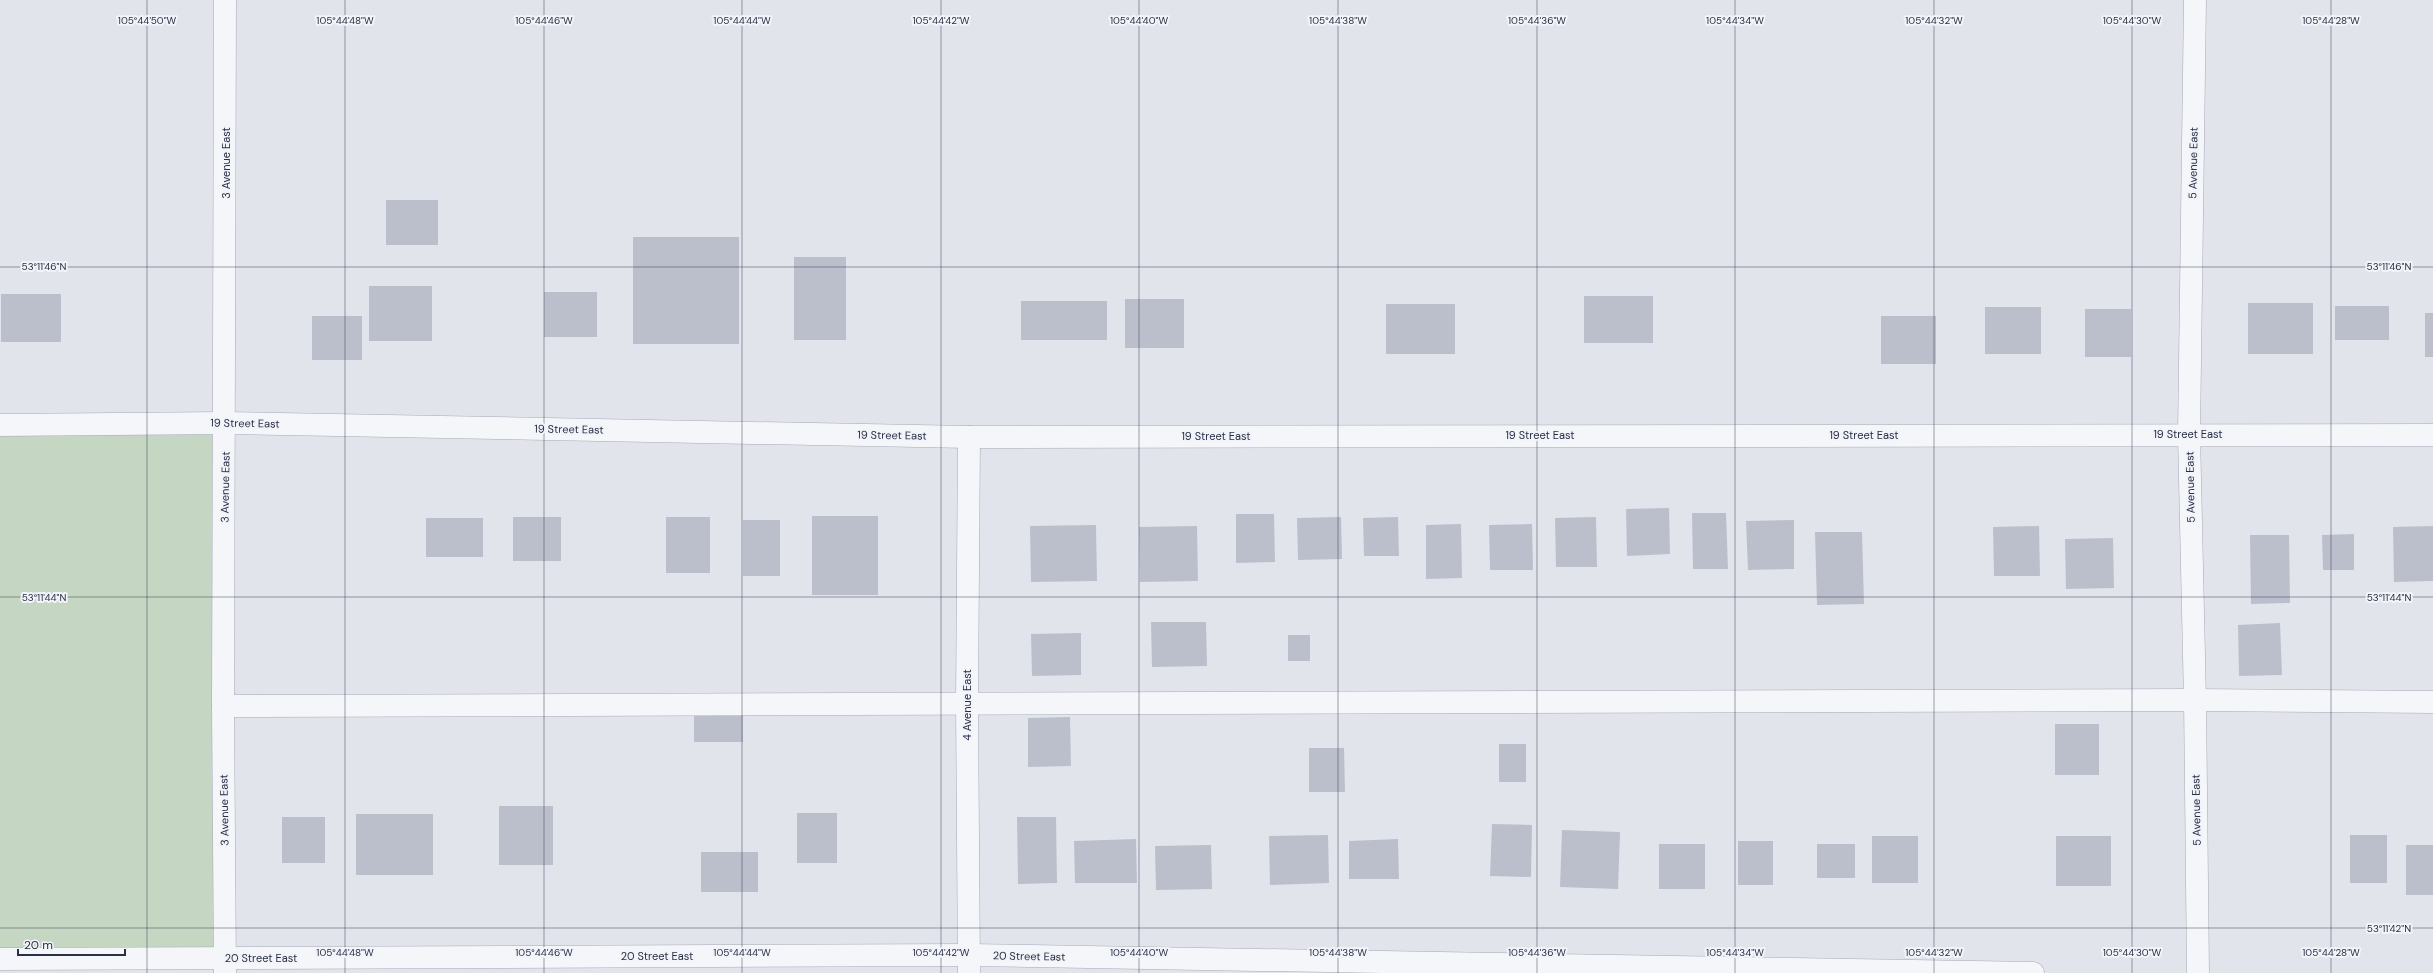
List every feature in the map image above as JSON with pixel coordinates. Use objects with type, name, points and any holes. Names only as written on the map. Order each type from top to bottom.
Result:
[{"type":"street","name":"3 Avenue East","points":[[226,0],[226,423],[223,706],[226,965]]},
{"type":"street","name":"5 Avenue East","points":[[2195,0],[2189,434],[2195,700],[2198,973]]},
{"type":"street","name":"19 Street East","points":[[0,425],[226,423],[970,436],[2433,435]]},
{"type":"street","name":"4 Avenue East","points":[[969,964],[967,704],[970,436]]},
{"type":"street","points":[[223,706],[2195,700],[2433,702]]},
{"type":"street","name":"20 Street East","points":[[0,959],[226,965],[969,964],[2033,973]]},
{"type":"green space","points":[[0,430],[218,431],[220,958],[0,959]]},
{"type":"building","points":[[386,200],[438,200],[438,245],[386,245]]},
{"type":"building","points":[[633,237],[739,237],[739,344],[633,344]]},
{"type":"building","points":[[794,257],[846,257],[846,340],[794,340]]},
{"type":"building","points":[[369,286],[432,286],[432,341],[369,341]]},
{"type":"building","points":[[544,292],[597,292],[597,337],[544,337]]},
{"type":"building","points":[[1,294],[61,294],[61,342],[1,342]]},
{"type":"building","points":[[1584,296],[1653,296],[1653,343],[1584,343]]},
{"type":"building","points":[[1125,299],[1184,299],[1184,348],[1125,348]]},
{"type":"building","points":[[1021,301],[1107,301],[1107,340],[1021,340]]},
{"type":"building","points":[[2248,303],[2313,303],[2313,354],[2248,354]]},
{"type":"building","points":[[1386,304],[1455,304],[1455,354],[1386,354]]},
{"type":"building","points":[[2335,306],[2389,306],[2389,340],[2335,340]]},
{"type":"building","points":[[1985,307],[2041,307],[2041,354],[1985,354]]},
{"type":"building","points":[[2085,309],[2131,309],[2131,357],[2085,357]]},
{"type":"building","points":[[2425,313],[2433,313],[2433,357],[2425,357]]},
{"type":"building","points":[[312,316],[362,316],[362,360],[312,360]]},
{"type":"building","points":[[1881,316],[1936,316],[1936,364],[1881,364]]},
{"type":"building","points":[[1669,508],[1670,554],[1627,556],[1626,509]]},
{"type":"building","points":[[1692,513],[1726,513],[1728,569],[1693,569]]},
{"type":"building","points":[[1236,514],[1274,514],[1275,562],[1236,563]]},
{"type":"building","points":[[812,516],[878,516],[878,595],[812,595]]},
{"type":"building","points":[[513,517],[561,517],[561,561],[513,561]]},
{"type":"building","points":[[666,517],[710,517],[710,573],[666,573]]},
{"type":"building","points":[[1341,517],[1342,559],[1298,560],[1297,518]]},
{"type":"building","points":[[1398,517],[1399,556],[1364,556],[1363,518]]},
{"type":"building","points":[[1596,517],[1597,567],[1556,567],[1555,518]]},
{"type":"building","points":[[426,518],[483,518],[483,557],[426,557]]},
{"type":"building","points":[[743,520],[780,520],[780,576],[743,576]]},
{"type":"building","points":[[1794,520],[1794,569],[1748,570],[1746,521]]},
{"type":"building","points":[[1461,524],[1462,578],[1426,579],[1426,525]]},
{"type":"building","points":[[1532,524],[1533,570],[1490,570],[1489,525]]},
{"type":"building","points":[[1096,525],[1097,581],[1031,582],[1030,526]]},
{"type":"building","points":[[1197,526],[1198,581],[1140,582],[1139,527]]},
{"type":"building","points":[[2039,526],[2040,576],[1994,576],[1993,527]]},
{"type":"building","points":[[2433,526],[2433,581],[2394,582],[2393,527]]},
{"type":"building","points":[[1815,532],[1862,532],[1864,604],[1817,605]]},
{"type":"building","points":[[2354,534],[2354,570],[2323,570],[2322,535]]},
{"type":"building","points":[[2250,535],[2289,535],[2290,603],[2251,604]]},
{"type":"building","points":[[2113,538],[2114,588],[2066,589],[2065,539]]},
{"type":"building","points":[[1151,622],[1206,622],[1207,666],[1152,667]]},
{"type":"building","points":[[2280,623],[2282,675],[2239,676],[2238,625]]},
{"type":"building","points":[[1081,633],[1081,675],[1032,676],[1031,634]]},
{"type":"building","points":[[1288,635],[1310,635],[1310,661],[1288,661]]},
{"type":"building","points":[[694,716],[743,716],[743,742],[694,742]]},
{"type":"building","points":[[1070,717],[1071,766],[1028,767],[1028,718]]},
{"type":"building","points":[[2055,724],[2099,724],[2099,775],[2055,775]]},
{"type":"building","points":[[1499,744],[1526,744],[1526,782],[1499,782]]},
{"type":"building","points":[[1309,748],[1344,748],[1345,792],[1309,792]]},
{"type":"building","points":[[499,806],[553,806],[553,865],[499,865]]},
{"type":"building","points":[[797,813],[837,813],[837,863],[797,863]]},
{"type":"building","points":[[356,814],[433,814],[433,875],[356,875]]},
{"type":"building","points":[[282,817],[325,817],[325,863],[282,863]]},
{"type":"building","points":[[1017,817],[1056,817],[1057,883],[1018,884]]},
{"type":"building","points":[[1492,824],[1532,825],[1531,877],[1490,876]]},
{"type":"building","points":[[1562,830],[1620,832],[1618,889],[1560,887]]},
{"type":"building","points":[[1328,835],[1329,883],[1270,885],[1269,836]]},
{"type":"building","points":[[2350,835],[2387,835],[2387,883],[2350,883]]},
{"type":"building","points":[[1872,836],[1918,836],[1918,883],[1872,883]]},
{"type":"building","points":[[2056,836],[2111,836],[2111,886],[2056,886]]},
{"type":"building","points":[[1136,839],[1137,883],[1075,883],[1074,841]]},
{"type":"building","points":[[1398,839],[1399,879],[1349,879],[1349,841]]},
{"type":"building","points":[[1738,841],[1773,841],[1773,885],[1738,885]]},
{"type":"building","points":[[1659,844],[1705,844],[1705,889],[1659,889]]},
{"type":"building","points":[[1817,844],[1855,844],[1855,878],[1817,878]]},
{"type":"building","points":[[1211,845],[1212,889],[1156,890],[1155,846]]},
{"type":"building","points":[[2406,845],[2433,845],[2433,895],[2406,895]]},
{"type":"building","points":[[701,852],[758,852],[758,892],[701,892]]}]
